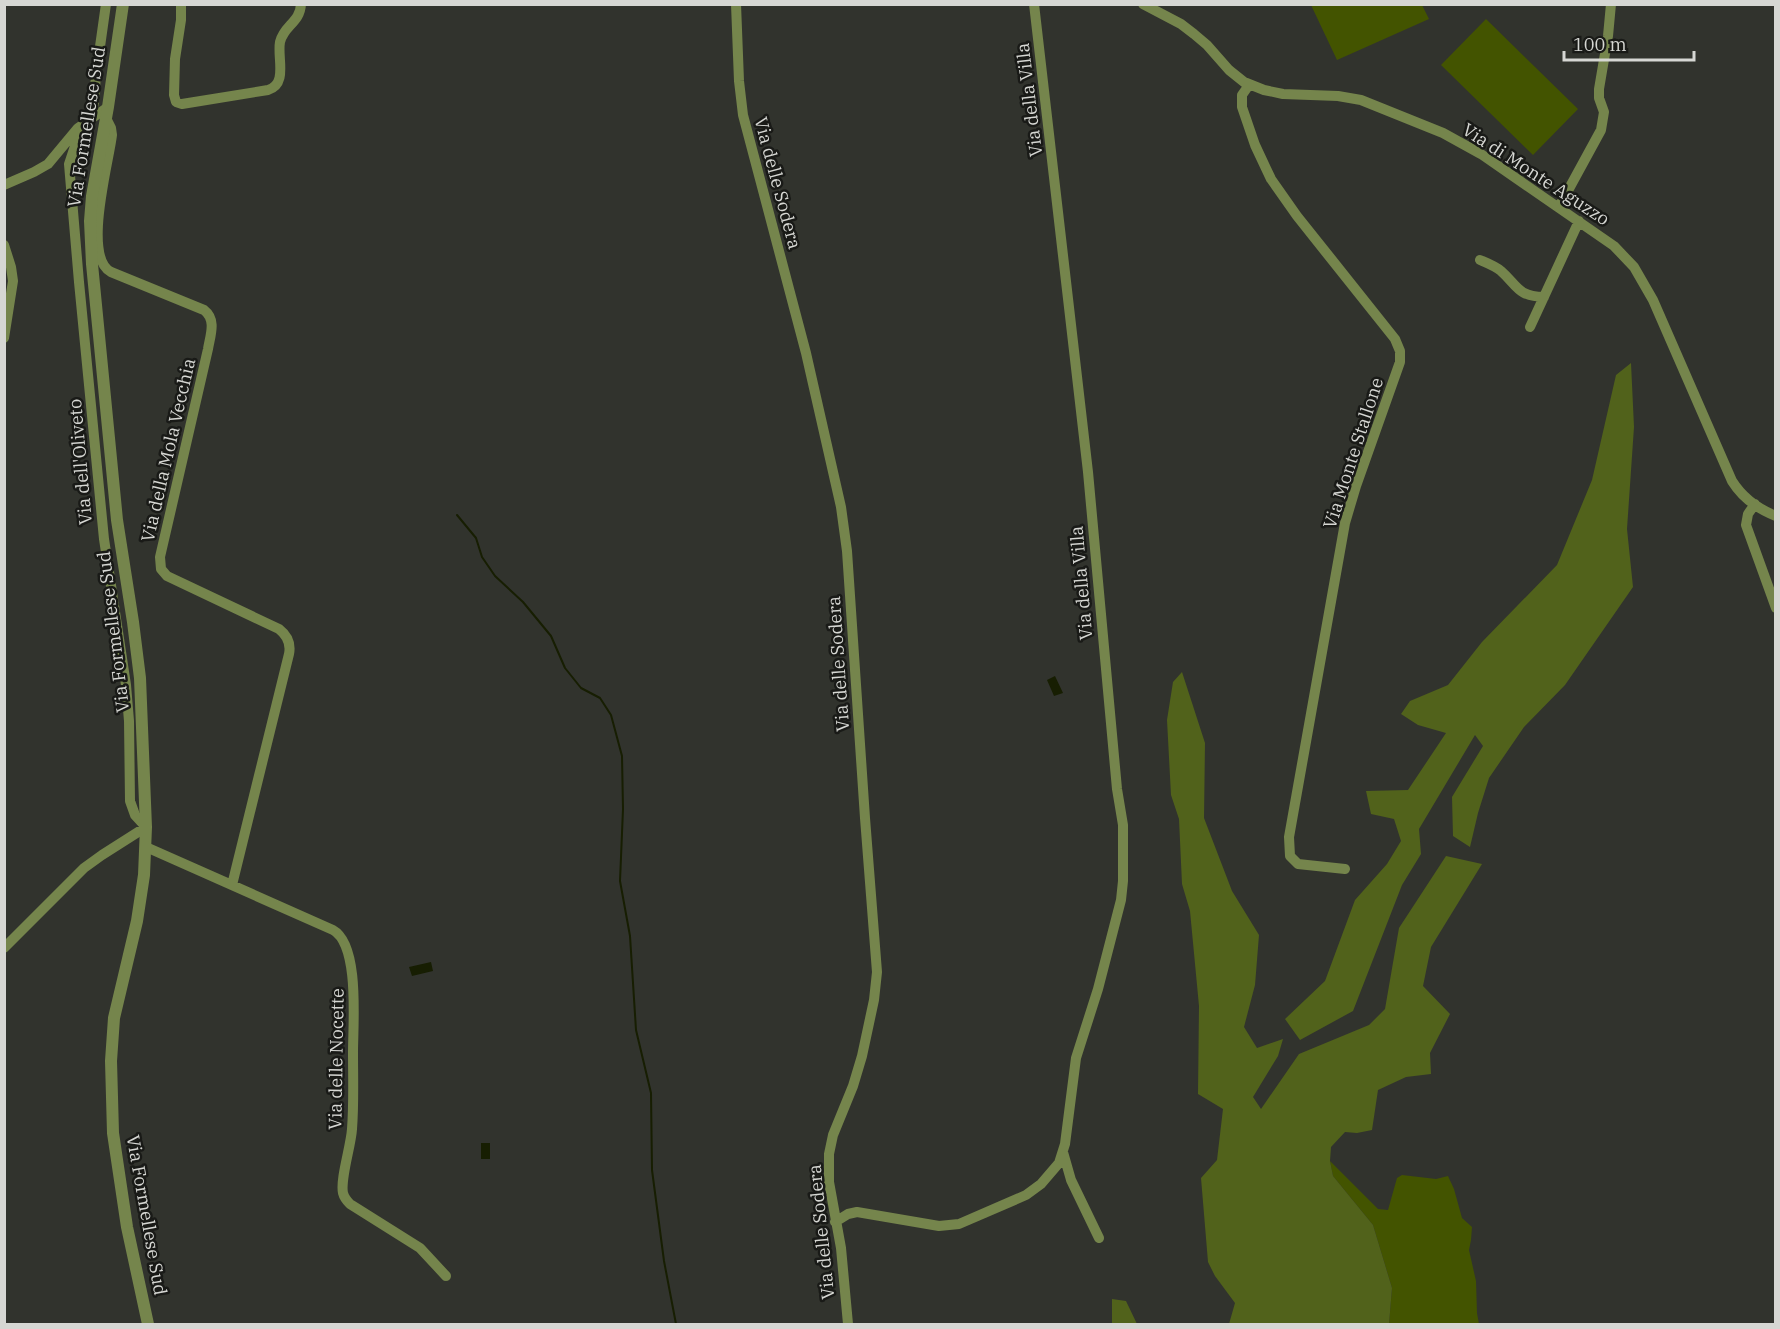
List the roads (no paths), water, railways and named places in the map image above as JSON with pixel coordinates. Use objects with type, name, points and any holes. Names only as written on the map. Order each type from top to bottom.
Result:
[{"type":"street","points":[[93,116],[106,4]]},
{"type":"street","name":"Via Formellese Sud","points":[[123,4],[92,202],[92,264],[116,512],[140,672],[146,827],[144,875],[140,907],[115,1011],[111,1061],[113,1133],[127,1227],[148,1324]]},
{"type":"street","points":[[181,4],[182,20],[176,53],[174,95],[176,102],[182,104],[276,87],[280,80],[281,39],[298,17],[301,4]]},
{"type":"street","name":"Via delle Sodera","points":[[736,4],[741,108],[806,353],[841,507],[847,551],[877,962],[874,1000],[859,1066],[830,1147],[829,1182],[841,1248],[848,1324]]},
{"type":"street","name":"Via della Villa","points":[[835,1222],[844,1215],[857,1212],[939,1226],[959,1224],[1033,1191],[1053,1171],[1063,1152],[1076,1058],[1098,990],[1121,900],[1123,825],[1116,777],[1081,408],[1034,4]]},
{"type":"street","name":"Via di Monte Aguzzo","points":[[1143,4],[1191,31],[1207,45],[1232,74],[1249,85],[1283,94],[1348,97],[1371,103],[1462,143],[1500,166],[1614,246],[1634,267],[1653,300],[1732,481],[1743,495],[1776,516]]},
{"type":"street","points":[[1559,207],[1601,130],[1604,112],[1599,98],[1599,88],[1611,4]]},
{"type":"street","name":"Via Monte Stallone","points":[[1249,85],[1242,95],[1242,107],[1252,139],[1268,173],[1288,203],[1395,339],[1400,351],[1400,362],[1345,523],[1289,837],[1290,852],[1297,863],[1345,869]]},
{"type":"street","points":[[4,185],[51,162],[71,135],[82,125],[93,116],[107,113]]},
{"type":"street","name":"Via della Mola Vecchia","points":[[107,113],[112,135],[99,209],[98,231],[104,268],[204,310],[212,321],[208,350],[160,557],[160,569],[167,576],[281,630],[290,644],[232,885]]},
{"type":"street","name":"Via dell'Oliveto","points":[[82,125],[69,164],[79,282],[107,560],[126,685],[130,801],[135,815],[146,827]]},
{"type":"street","points":[[1530,327],[1579,221]]},
{"type":"street","points":[[4,245],[12,270],[13,285],[4,338]]},
{"type":"street","points":[[1480,260],[1500,271],[1523,294],[1531,297],[1544,297]]},
{"type":"street","points":[[1755,504],[1748,514],[1746,525],[1776,608]]},
{"type":"street","points":[[4,948],[88,865],[146,827]]},
{"type":"street","name":"Via delle Nocette","points":[[146,848],[333,930],[343,938],[352,975],[354,1001],[352,1125],[343,1193],[353,1206],[420,1248],[446,1276]]},
{"type":"street","name":"Via della Villa","points":[[1063,1152],[1071,1180],[1099,1238]]},
{"type":"waterway","points":[[457,515],[476,538],[482,557],[495,576],[523,602],[551,636],[565,668],[581,688],[600,698],[611,715],[622,756],[623,809],[620,881],[630,936],[636,1030],[651,1093],[652,1170],[664,1261],[676,1324]]}]
